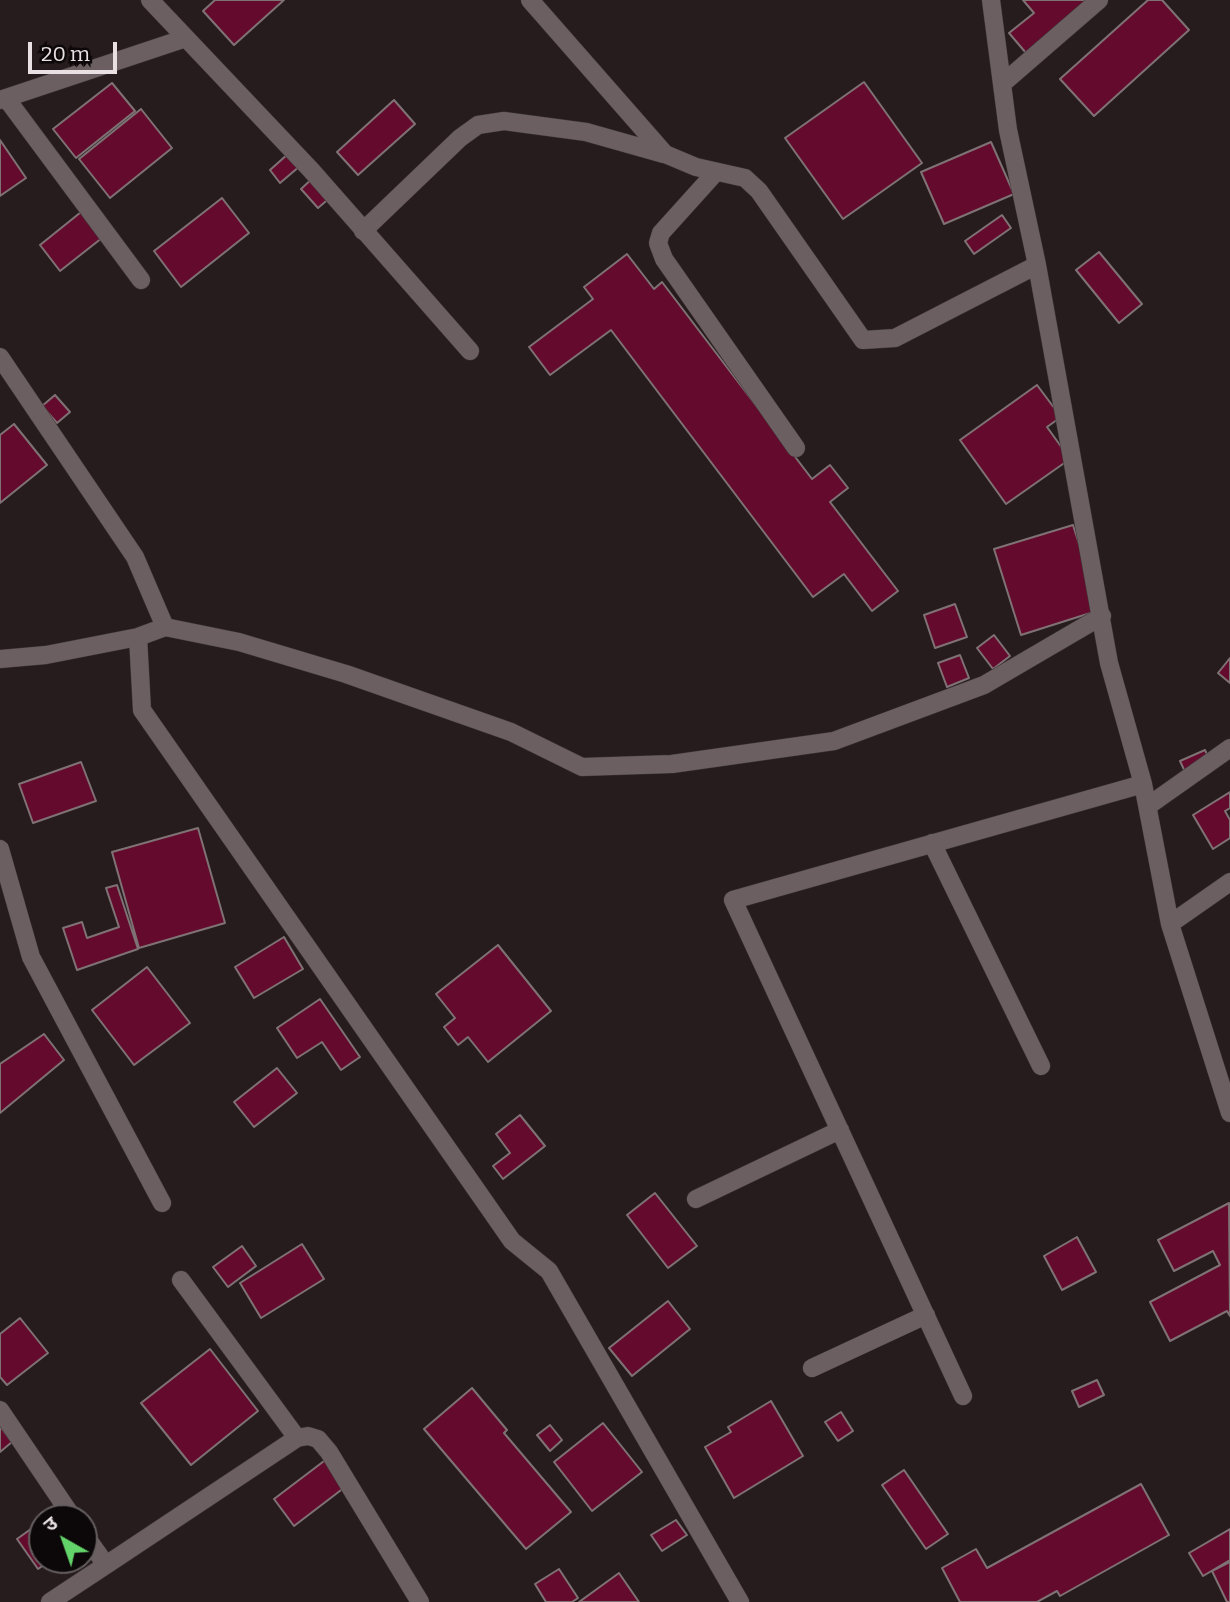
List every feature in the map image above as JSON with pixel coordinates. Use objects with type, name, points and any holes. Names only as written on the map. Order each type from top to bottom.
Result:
[{"type":"street","points":[[150,0],[311,170],[470,351]]},
{"type":"street","points":[[530,0],[665,154]]},
{"type":"street","points":[[991,0],[1008,130],[1037,265],[1109,663],[1141,779],[1170,924],[1230,1113]]},
{"type":"street","points":[[1002,84],[1099,0]]},
{"type":"street","points":[[141,279],[3,99],[186,38]]},
{"type":"street","points":[[363,231],[460,138],[478,125],[504,121],[586,132],[665,154],[716,172],[745,178],[759,191],[863,340],[895,338],[1037,265]]},
{"type":"street","points":[[716,172],[661,233],[658,243],[664,259],[796,448]]},
{"type":"street","points":[[0,357],[135,557],[165,627]]},
{"type":"street","points":[[0,659],[46,655],[138,637],[165,627],[239,642],[346,674],[512,732],[582,767],[672,764],[834,741],[984,685],[1102,616]]},
{"type":"street","points":[[138,637],[142,710],[512,1241],[549,1271],[740,1602]]},
{"type":"street","points":[[1147,806],[1230,748]]},
{"type":"street","points":[[963,1396],[733,900],[1141,779]]},
{"type":"street","points":[[932,843],[1041,1066]]},
{"type":"street","points":[[0,849],[30,957],[162,1203]]},
{"type":"street","points":[[1170,924],[1230,882]]},
{"type":"street","points":[[695,1199],[840,1130]]},
{"type":"street","points":[[181,1280],[297,1438]]},
{"type":"street","points":[[812,1368],[926,1315]]},
{"type":"street","points":[[0,1410],[64,1504]]},
{"type":"street","points":[[50,1602],[297,1438],[308,1436],[318,1439],[329,1452],[420,1602]]},
{"type":"street","points":[[98,1554],[106,1565]]},
{"type":"building","points":[[215,0],[284,0],[234,45],[203,11]]},
{"type":"building","points":[[1023,0],[1088,0],[1026,53],[1009,33],[1034,13]]},
{"type":"building","points":[[1148,0],[1162,0],[1189,30],[1094,116],[1060,79]]},
{"type":"building","points":[[864,82],[922,163],[843,219],[785,138]]},
{"type":"building","points":[[112,83],[135,111],[76,158],[53,129]]},
{"type":"building","points":[[394,100],[415,124],[358,175],[337,152]]},
{"type":"building","points":[[141,109],[172,148],[110,198],[79,159]]},
{"type":"building","points":[[0,140],[26,178],[0,196]]},
{"type":"building","points":[[991,142],[1014,194],[944,224],[921,172]]},
{"type":"building","points":[[289,153],[300,166],[280,183],[270,170]]},
{"type":"building","points":[[315,176],[332,196],[318,208],[301,189]]},
{"type":"building","points":[[222,198],[249,233],[181,287],[154,251]]},
{"type":"building","points":[[86,208],[107,234],[60,271],[40,245]]},
{"type":"building","points":[[1002,215],[1011,228],[974,254],[965,241]]},
{"type":"building","points":[[1099,252],[1142,304],[1119,323],[1076,270]]},
{"type":"building","points":[[627,254],[654,289],[662,282],[812,479],[830,465],[848,488],[830,502],[898,591],[872,611],[844,574],[813,597],[611,330],[550,375],[529,347],[593,299],[584,287]]},
{"type":"building","points":[[1037,385],[1061,417],[1047,427],[1070,459],[1006,504],[960,440]]},
{"type":"building","points":[[55,395],[70,412],[57,423],[42,406]]},
{"type":"building","points":[[14,424],[47,465],[0,503],[0,435]]},
{"type":"building","points":[[1073,525],[1100,610],[1021,635],[994,549]]},
{"type":"building","points":[[955,604],[967,637],[935,648],[924,615]]},
{"type":"building","points":[[994,635],[1010,656],[993,669],[977,648]]},
{"type":"building","points":[[960,655],[969,678],[947,687],[938,663]]},
{"type":"building","points":[[1230,658],[1230,683],[1218,673]]},
{"type":"building","points":[[1205,750],[1211,763],[1186,774],[1180,761]]},
{"type":"building","points":[[81,762],[96,801],[33,823],[19,784]]},
{"type":"building","points":[[1230,792],[1230,808],[1225,811],[1230,820],[1230,838],[1213,849],[1193,815]]},
{"type":"building","points":[[198,828],[225,923],[139,948],[112,852]]},
{"type":"building","points":[[117,885],[138,949],[77,970],[63,928],[82,922],[87,938],[119,927],[106,888]]},
{"type":"building","points":[[284,937],[303,969],[254,998],[235,967]]},
{"type":"building","points":[[498,945],[551,1011],[488,1062],[468,1037],[458,1045],[444,1027],[455,1018],[436,994]]},
{"type":"building","points":[[147,967],[190,1023],[134,1065],[92,1010]]},
{"type":"building","points":[[320,999],[360,1057],[341,1070],[322,1042],[297,1058],[277,1028]]},
{"type":"building","points":[[44,1034],[64,1060],[0,1113],[0,1064]]},
{"type":"building","points":[[277,1068],[297,1093],[254,1127],[234,1102]]},
{"type":"building","points":[[520,1115],[545,1146],[503,1179],[493,1166],[510,1153],[496,1134]]},
{"type":"building","points":[[655,1193],[697,1246],[668,1268],[627,1215]]},
{"type":"building","points":[[1229,1203],[1230,1316],[1227,1311],[1170,1341],[1150,1302],[1220,1265],[1213,1251],[1174,1271],[1158,1240]]},
{"type":"building","points":[[1077,1237],[1096,1272],[1062,1290],[1044,1256]]},
{"type":"building","points":[[302,1244],[324,1279],[261,1318],[240,1283]]},
{"type":"building","points":[[242,1246],[256,1266],[228,1287],[213,1267]]},
{"type":"building","points":[[668,1301],[690,1329],[632,1376],[609,1348]]},
{"type":"building","points":[[20,1318],[48,1353],[7,1385],[0,1377],[0,1334]]},
{"type":"building","points":[[210,1349],[258,1411],[191,1465],[141,1403]]},
{"type":"building","points":[[1097,1380],[1104,1395],[1079,1407],[1072,1391]]},
{"type":"building","points":[[472,1388],[507,1430],[504,1433],[571,1512],[526,1549],[424,1429]]},
{"type":"building","points":[[771,1401],[803,1456],[734,1498],[705,1447],[731,1432],[728,1427]]},
{"type":"building","points":[[841,1412],[853,1431],[838,1441],[825,1422]]},
{"type":"building","points":[[603,1423],[642,1472],[592,1511],[554,1462]]},
{"type":"building","points":[[550,1425],[562,1440],[550,1451],[537,1435]]},
{"type":"building","points":[[0,1426],[12,1442],[0,1452]]},
{"type":"building","points":[[328,1458],[349,1484],[294,1526],[274,1499]]},
{"type":"building","points":[[904,1470],[948,1534],[926,1549],[882,1485]]},
{"type":"building","points":[[1141,1484],[1169,1535],[1060,1596],[1057,1591],[1037,1602],[960,1602],[942,1568],[976,1549],[987,1568]]},
{"type":"building","points":[[676,1520],[687,1535],[662,1551],[651,1535]]},
{"type":"building","points":[[1230,1529],[1230,1560],[1203,1576],[1189,1553]]},
{"type":"building","points":[[28,1531],[28,1555],[17,1539]]},
{"type":"building","points":[[1230,1562],[1230,1602],[1227,1602],[1212,1571]]},
{"type":"building","points":[[559,1569],[578,1598],[572,1602],[546,1602],[535,1584]]},
{"type":"building","points":[[619,1573],[639,1602],[579,1602]]}]
